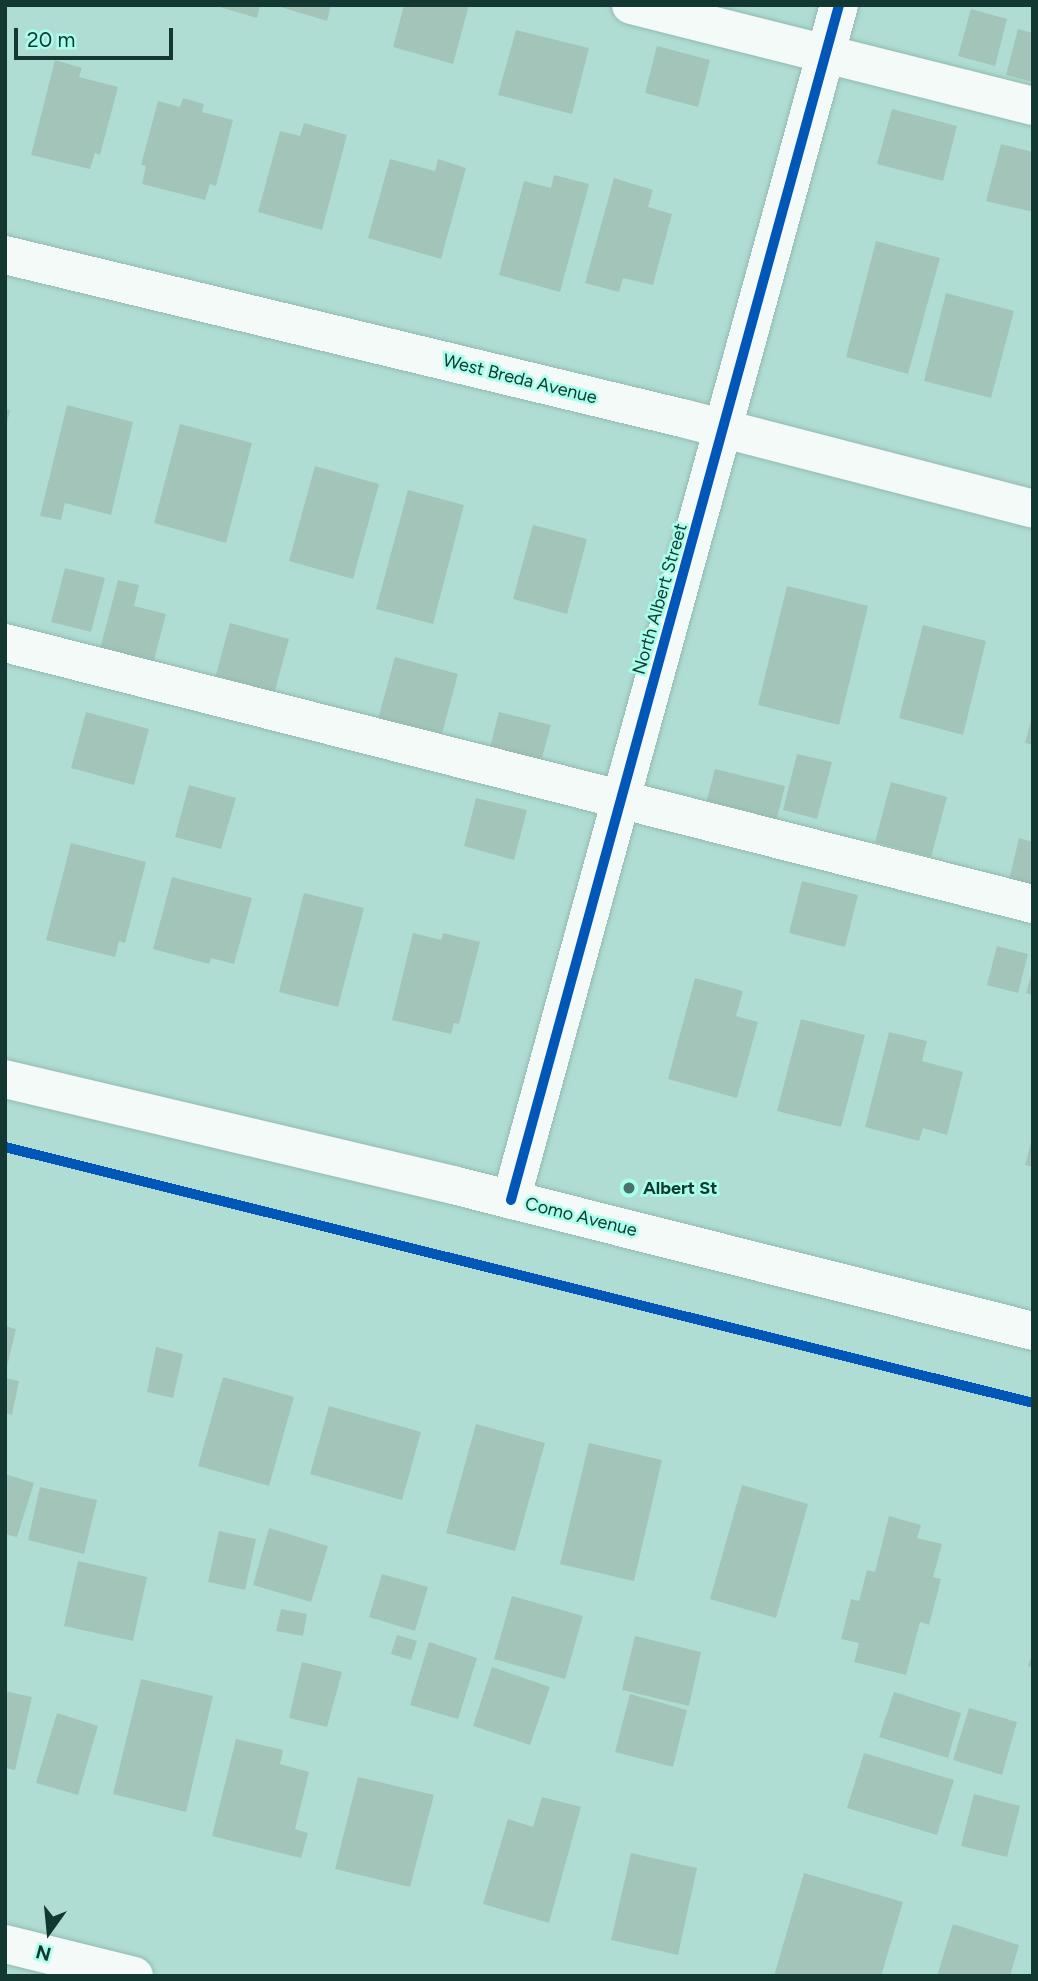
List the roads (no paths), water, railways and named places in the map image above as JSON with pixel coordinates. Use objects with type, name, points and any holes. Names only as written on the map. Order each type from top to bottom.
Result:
[{"type":"street","points":[[631,5],[1033,106]]},
{"type":"street","name":"North Albert Street","points":[[511,1200],[725,431],[839,5]]},
{"type":"street","name":"West Breda Avenue","points":[[5,256],[725,431],[1033,509]]},
{"type":"street","points":[[5,643],[1033,904]]},
{"type":"street","name":"Como Avenue","points":[[5,1079],[511,1200],[1033,1331]]},
{"type":"street","points":[[5,1944],[134,1976]]},
{"type":"place","name":"Albert St","points":[[629,1188]]}]
